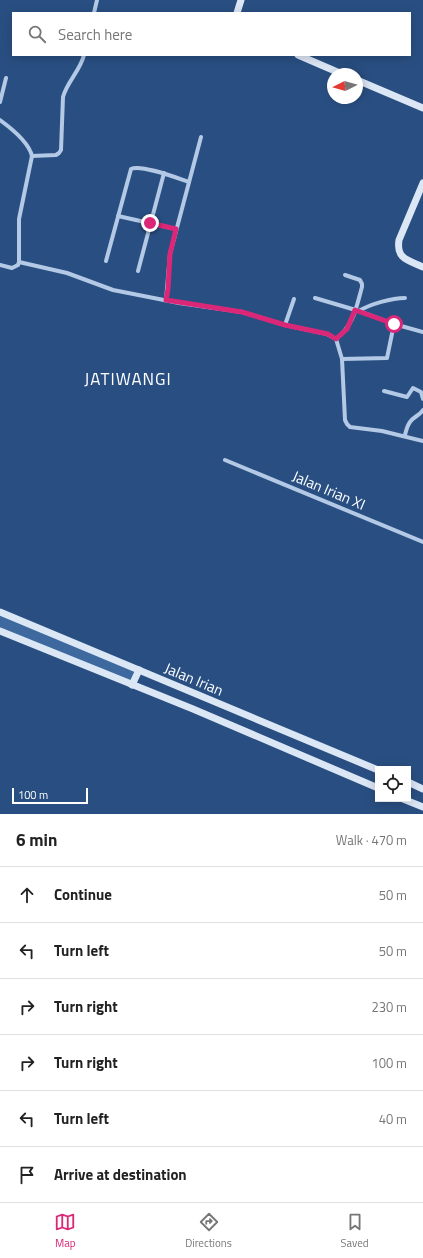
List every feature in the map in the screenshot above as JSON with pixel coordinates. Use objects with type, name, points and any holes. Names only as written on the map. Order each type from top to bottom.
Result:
[{"type":"street","points":[[94,12],[98,0]]},
{"type":"street","points":[[237,12],[241,0]]},
{"type":"street","points":[[32,156],[56,155],[61,150],[63,97],[65,90],[81,64],[84,56]]},
{"type":"street","points":[[300,56],[328,68]]},
{"type":"street","points":[[2,102],[6,78]]},
{"type":"street","points":[[363,83],[423,108]]},
{"type":"street","points":[[0,120],[26,144],[31,151],[32,156],[19,220],[19,262],[18,265],[12,268],[0,265]]},
{"type":"street","points":[[166,300],[170,254],[202,137]]},
{"type":"street","points":[[106,261],[131,169],[135,167],[164,173],[189,182]]},
{"type":"street","points":[[138,271],[164,173]]},
{"type":"street","points":[[423,183],[399,240],[398,246],[399,252],[403,257],[423,267]]},
{"type":"street","points":[[118,216],[176,229]]},
{"type":"street","points":[[19,262],[67,273],[113,290],[242,312],[285,325],[328,334],[336,339],[342,359],[345,420],[347,424],[355,428],[370,428],[423,440]]},
{"type":"street","points":[[336,339],[347,329],[357,310],[362,287],[360,280],[345,275]]},
{"type":"street","points":[[315,298],[423,332]]},
{"type":"street","points":[[357,310],[394,299],[405,298]]},
{"type":"street","points":[[285,325],[294,299]]},
{"type":"street","points":[[342,359],[387,358],[394,324]]},
{"type":"street","points":[[384,391],[407,397],[412,388],[421,392],[423,399]]},
{"type":"street","points":[[404,435],[409,423],[414,418],[418,417],[423,410]]},
{"type":"street","name":"Jalan Irian XI","points":[[225,460],[423,542]]},
{"type":"street","name":"Jalan Irian","points":[[0,612],[375,769]]},
{"type":"street","name":"Jalan Irian","points":[[0,631],[193,709],[375,787]]},
{"type":"street","points":[[132,685],[139,670]]},
{"type":"street","points":[[411,783],[423,789]]},
{"type":"street","points":[[410,802],[423,808]]},
{"type":"shaded area","points":[[0,612],[139,670],[132,685],[0,630]]},
{"type":"district","name":"JATIWANGI","points":[[128,379]]},
{"type":"route","points":[[150,223],[176,229],[170,254],[166,300],[242,312],[285,325],[328,334],[336,339],[347,329],[355,310],[394,324]]}]
